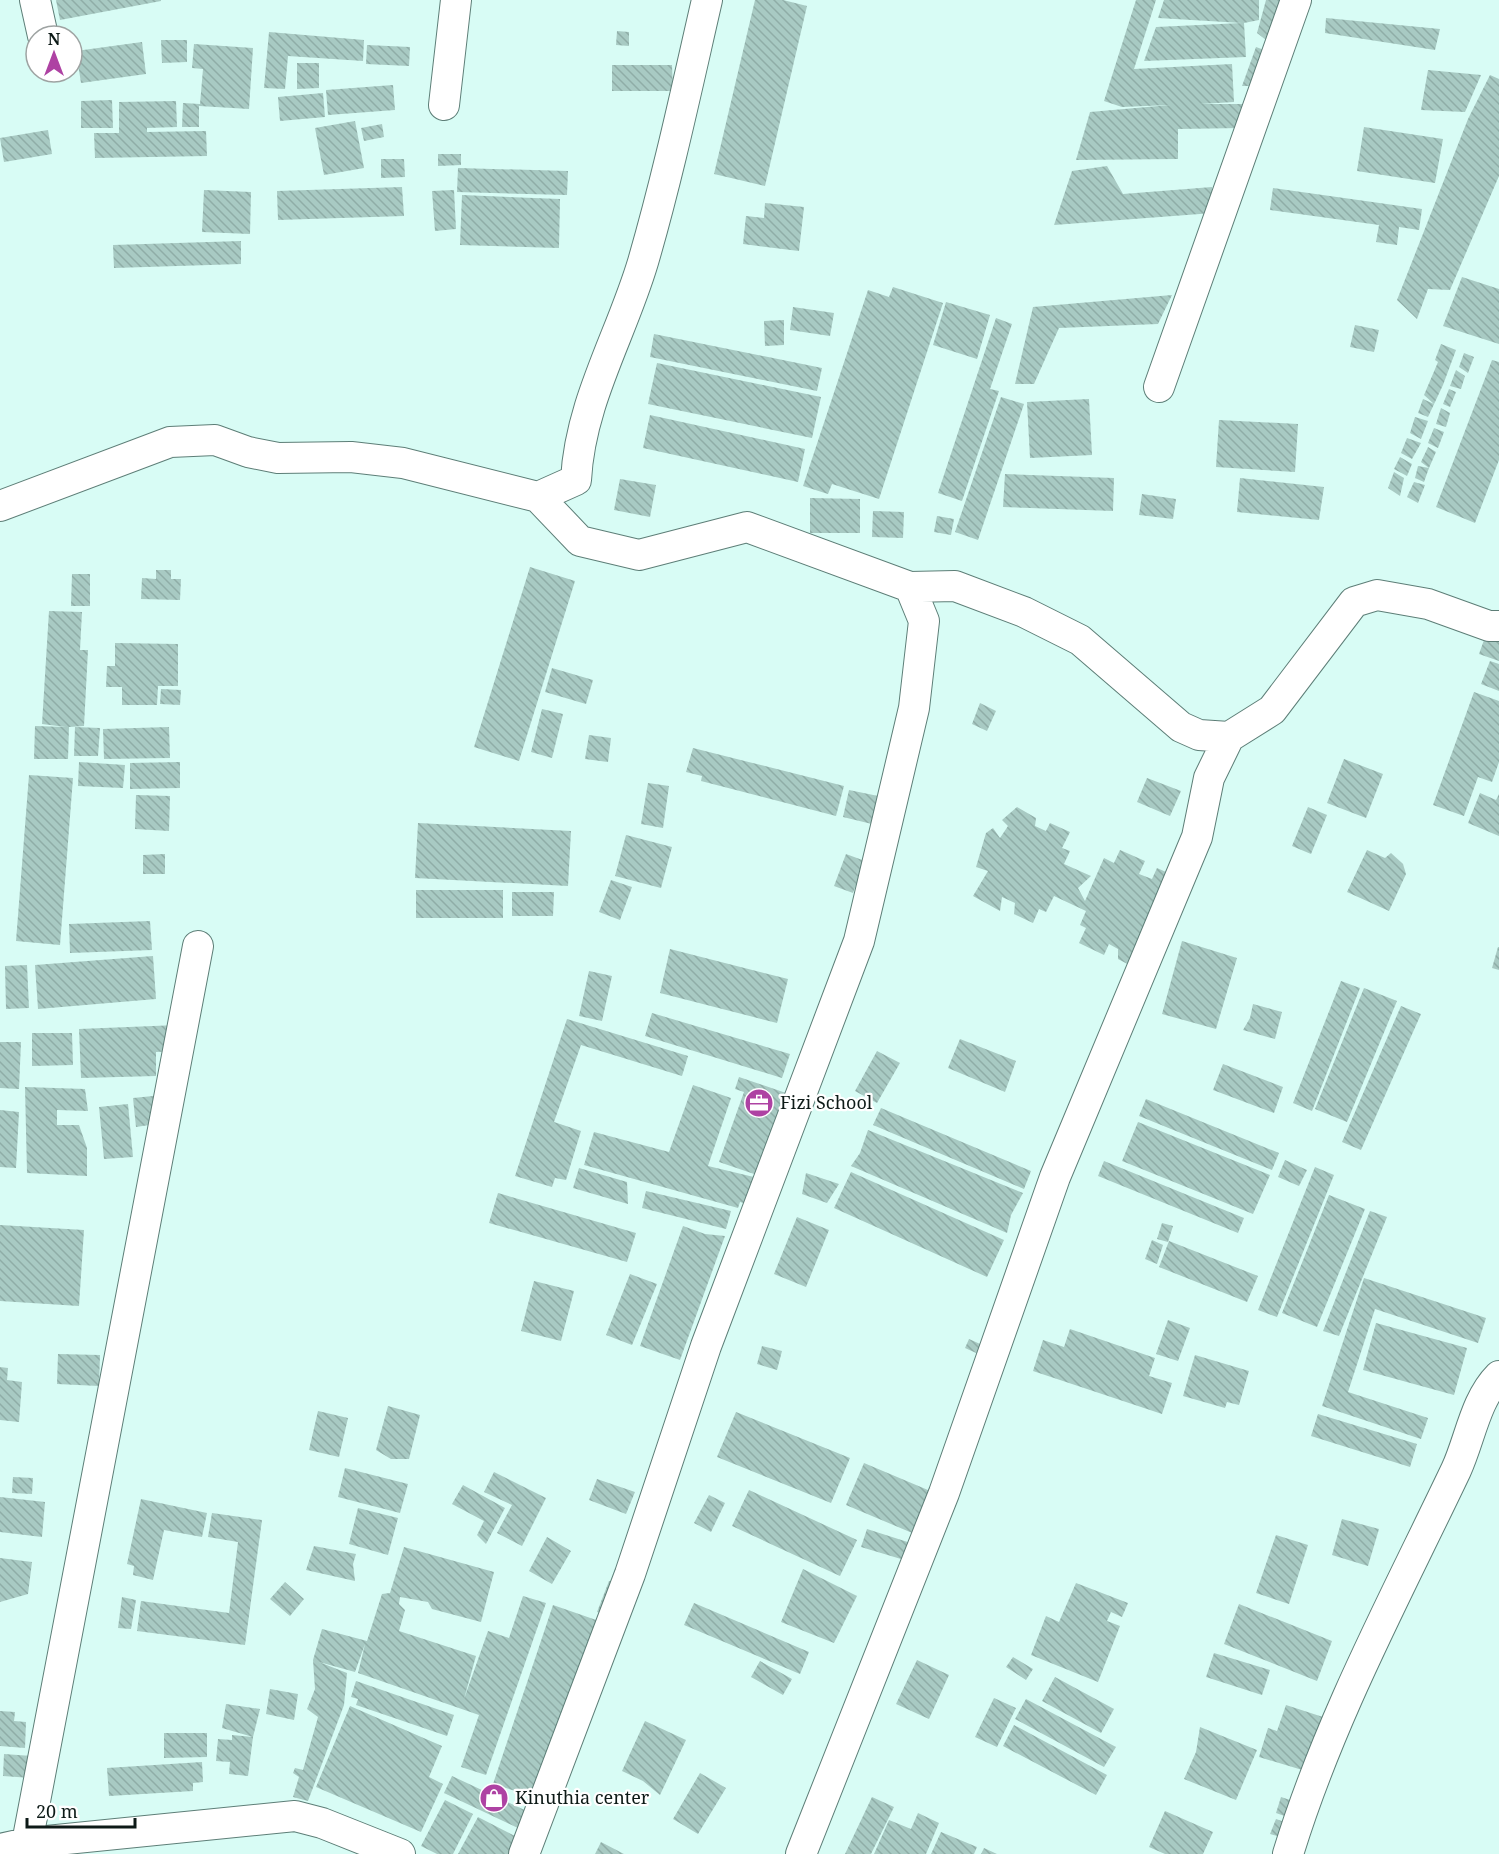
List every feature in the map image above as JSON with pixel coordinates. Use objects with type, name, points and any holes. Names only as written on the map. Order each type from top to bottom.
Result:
[{"type":"street","points":[[35,0],[40,24]]},
{"type":"street","points":[[444,105],[456,0]]},
{"type":"street","points":[[538,497],[576,480],[577,454],[590,401],[642,264],[707,0]]},
{"type":"street","points":[[1159,387],[1296,0]]},
{"type":"street","points":[[0,506],[170,442],[215,440],[278,458],[351,457],[403,463],[538,497],[580,541],[639,555],[747,527],[910,587],[955,586],[1024,612],[1080,640],[1181,727],[1199,735],[1229,738]]},
{"type":"street","points":[[524,1854],[630,1574],[706,1346],[859,942],[914,708],[924,621],[910,587]]},
{"type":"street","points":[[801,1854],[944,1493],[1055,1177],[1197,837],[1209,778],[1229,738],[1272,710],[1354,602],[1377,595],[1428,604],[1489,626],[1499,626]]},
{"type":"street","points":[[198,946],[16,1848],[295,1816],[322,1823],[392,1852]]},
{"type":"street","points":[[1288,1854],[1302,1809],[1384,1614],[1457,1467],[1489,1386],[1499,1376]]},
{"type":"building","points":[[56,0],[161,0],[161,1],[60,20]]},
{"type":"building","points":[[755,0],[783,0],[807,6],[765,186],[714,174]]},
{"type":"building","points":[[1136,0],[1156,0],[1134,69],[1232,64],[1234,102],[1200,104],[1248,104],[1242,128],[1178,129],[1178,159],[1076,160],[1090,112],[1170,105],[1122,107],[1104,101]]},
{"type":"building","points":[[1164,0],[1259,0],[1259,20],[1244,23],[1246,57],[1144,61],[1156,27],[1242,23],[1158,18]]},
{"type":"building","points":[[1266,0],[1281,0],[1270,43],[1257,33]]},
{"type":"building","points":[[1326,18],[1440,29],[1435,50],[1325,33]]},
{"type":"building","points":[[617,31],[629,32],[629,46],[616,45]]},
{"type":"building","points":[[269,32],[364,40],[363,61],[288,56],[285,89],[264,88]]},
{"type":"building","points":[[161,40],[187,40],[187,62],[162,63]]},
{"type":"building","points":[[142,42],[146,74],[84,83],[84,50]]},
{"type":"building","points":[[194,44],[253,48],[249,109],[199,106],[199,127],[182,127],[183,103],[200,104],[203,69],[192,68]]},
{"type":"building","points":[[367,45],[410,47],[409,66],[366,64]]},
{"type":"building","points":[[1256,47],[1267,51],[1257,86],[1242,86]]},
{"type":"building","points":[[297,63],[319,63],[319,88],[297,89]]},
{"type":"building","points":[[612,65],[672,65],[673,91],[612,91]]},
{"type":"building","points":[[1428,70],[1481,75],[1465,112],[1421,110]]},
{"type":"building","points":[[1490,75],[1499,79],[1499,176],[1450,290],[1428,289],[1417,319],[1397,300],[1468,119]]},
{"type":"building","points":[[393,85],[395,110],[328,115],[326,90]]},
{"type":"building","points":[[323,93],[325,117],[280,121],[278,97]]},
{"type":"building","points":[[112,100],[113,128],[81,128],[81,101]]},
{"type":"building","points":[[176,101],[177,127],[147,128],[147,132],[206,131],[207,156],[95,158],[94,133],[119,133],[119,102]]},
{"type":"building","points":[[355,121],[364,168],[324,175],[315,128]]},
{"type":"building","points":[[382,124],[384,137],[364,141],[361,128]]},
{"type":"building","points":[[1364,127],[1443,139],[1435,183],[1357,171]]},
{"type":"building","points":[[48,130],[52,154],[4,162],[0,138]]},
{"type":"building","points":[[438,154],[461,154],[461,165],[438,166]]},
{"type":"building","points":[[381,159],[404,159],[405,177],[381,178]]},
{"type":"building","points":[[1107,166],[1123,194],[1212,187],[1213,213],[1054,225],[1072,171]]},
{"type":"building","points":[[458,168],[568,171],[567,195],[457,192]]},
{"type":"building","points":[[402,187],[404,216],[278,220],[277,191]]},
{"type":"building","points":[[1273,188],[1422,209],[1419,230],[1399,227],[1397,245],[1376,242],[1379,225],[1270,210]]},
{"type":"building","points":[[204,190],[251,192],[250,234],[202,232]]},
{"type":"building","points":[[454,190],[456,229],[435,231],[432,191]]},
{"type":"building","points":[[462,195],[560,199],[559,248],[460,245]]},
{"type":"building","points":[[765,203],[804,207],[799,251],[743,244],[746,216],[764,218]]},
{"type":"building","points":[[241,241],[241,264],[114,268],[113,245]]},
{"type":"building","points":[[1462,277],[1499,289],[1499,344],[1443,326]]},
{"type":"building","points":[[893,287],[943,303],[879,499],[832,484],[828,494],[803,486],[868,290],[889,297]]},
{"type":"building","points":[[1172,295],[1158,324],[1059,328],[1034,384],[1015,384],[1033,307]]},
{"type":"building","points":[[946,302],[990,315],[977,359],[933,345]]},
{"type":"building","points":[[793,307],[834,313],[830,336],[790,330]]},
{"type":"building","points":[[996,318],[1012,324],[990,389],[999,391],[962,501],[938,493]]},
{"type":"building","points":[[784,320],[784,345],[765,346],[764,321]]},
{"type":"building","points":[[1355,325],[1379,330],[1374,352],[1350,347]]},
{"type":"building","points":[[654,334],[822,368],[817,391],[650,357]]},
{"type":"building","points":[[1441,344],[1456,350],[1443,385],[1428,417],[1418,413],[1423,399],[1434,404],[1424,395],[1438,362],[1435,360]]},
{"type":"building","points":[[1464,353],[1474,357],[1468,373],[1459,367]]},
{"type":"building","points":[[1492,360],[1499,362],[1499,460],[1475,523],[1436,507]]},
{"type":"building","points":[[657,363],[821,397],[812,438],[648,404]]},
{"type":"building","points":[[1456,370],[1465,376],[1461,389],[1450,386]]},
{"type":"building","points":[[1449,389],[1456,392],[1450,407],[1443,404]]},
{"type":"building","points":[[1001,397],[1024,404],[978,540],[955,532]]},
{"type":"building","points":[[1089,399],[1092,455],[1030,458],[1027,402]]},
{"type":"building","points":[[1441,408],[1450,413],[1446,427],[1436,424]]},
{"type":"building","points":[[650,415],[805,449],[798,482],[643,448]]},
{"type":"building","points":[[1415,417],[1428,421],[1421,439],[1410,433]]},
{"type":"building","points":[[1219,420],[1298,424],[1295,472],[1216,467]]},
{"type":"building","points":[[1434,428],[1444,432],[1438,448],[1428,443]]},
{"type":"building","points":[[1407,438],[1421,443],[1412,459],[1401,453]]},
{"type":"building","points":[[1428,447],[1436,452],[1429,468],[1421,462]]},
{"type":"building","points":[[1400,457],[1412,464],[1407,476],[1394,469]]},
{"type":"building","points":[[1418,466],[1429,468],[1424,482],[1415,478]]},
{"type":"building","points":[[1394,472],[1404,478],[1400,496],[1388,488]]},
{"type":"building","points":[[1005,474],[1114,478],[1113,511],[1003,507]]},
{"type":"building","points":[[1240,478],[1324,487],[1319,520],[1237,512]]},
{"type":"building","points":[[620,479],[656,485],[650,517],[614,510]]},
{"type":"building","points":[[1414,482],[1425,485],[1418,503],[1407,497]]},
{"type":"building","points":[[1142,494],[1176,499],[1173,519],[1139,515]]},
{"type":"building","points":[[810,498],[860,499],[860,533],[810,533]]},
{"type":"building","points":[[873,511],[904,512],[903,538],[872,537]]},
{"type":"building","points":[[937,516],[954,519],[951,535],[934,532]]},
{"type":"building","points":[[530,567],[575,581],[519,761],[474,747]]},
{"type":"building","points":[[156,570],[171,570],[171,579],[181,579],[180,600],[141,599],[142,578],[156,579]]},
{"type":"building","points":[[72,574],[90,574],[90,606],[71,606]]},
{"type":"building","points":[[49,611],[82,612],[80,650],[88,650],[84,726],[69,727],[68,759],[34,759],[35,726],[66,727],[42,724]]},
{"type":"building","points":[[1489,626],[1499,630],[1499,661],[1479,654]]},
{"type":"building","points":[[115,643],[178,644],[178,686],[158,686],[157,705],[122,705],[122,687],[106,687],[107,666],[115,666]]},
{"type":"building","points":[[1490,661],[1499,664],[1499,691],[1481,684]]},
{"type":"building","points":[[552,668],[593,680],[586,704],[545,692]]},
{"type":"building","points":[[161,689],[181,690],[180,705],[160,704]]},
{"type":"building","points":[[1474,692],[1499,701],[1499,762],[1492,782],[1478,777],[1464,816],[1433,805]]},
{"type":"building","points":[[980,703],[996,711],[987,731],[972,724]]},
{"type":"building","points":[[542,709],[563,714],[552,758],[531,752]]},
{"type":"building","points":[[75,727],[100,728],[98,756],[74,756]]},
{"type":"building","points":[[169,727],[170,758],[104,759],[103,729]]},
{"type":"building","points":[[589,735],[611,738],[608,762],[585,759]]},
{"type":"building","points":[[693,748],[844,786],[836,816],[701,781],[702,776],[686,772]]},
{"type":"building","points":[[1344,759],[1383,774],[1366,818],[1327,803]]},
{"type":"building","points":[[79,762],[125,765],[123,788],[78,786]]},
{"type":"building","points":[[180,762],[180,788],[130,789],[130,763]]},
{"type":"building","points":[[29,775],[73,778],[60,945],[16,941]]},
{"type":"building","points":[[1147,778],[1181,791],[1170,816],[1137,802]]},
{"type":"building","points":[[648,783],[669,786],[663,828],[641,824]]},
{"type":"building","points":[[849,790],[883,797],[876,825],[843,817]]},
{"type":"building","points":[[1480,793],[1496,800],[1499,794],[1499,836],[1468,823]]},
{"type":"building","points":[[136,795],[170,796],[169,831],[135,829]]},
{"type":"building","points":[[1017,807],[1036,818],[1035,826],[1046,831],[1050,823],[1070,832],[1062,848],[1070,851],[1064,864],[1091,876],[1078,888],[1085,901],[1104,858],[1114,863],[1120,850],[1145,861],[1139,874],[1152,879],[1157,868],[1175,876],[1135,968],[1118,959],[1118,949],[1109,944],[1104,955],[1079,943],[1086,928],[1080,925],[1086,911],[1054,896],[1046,912],[1039,909],[1033,923],[1014,914],[1015,903],[1002,897],[1000,911],[973,896],[988,871],[976,867],[986,833],[993,828],[1000,838],[1008,826],[1002,820]]},
{"type":"building","points":[[1308,807],[1327,815],[1311,854],[1292,846]]},
{"type":"building","points":[[418,823],[571,831],[568,886],[415,878]]},
{"type":"building","points":[[626,835],[672,847],[661,888],[615,876]]},
{"type":"building","points":[[1367,850],[1385,858],[1391,853],[1403,864],[1406,874],[1389,911],[1347,892]]},
{"type":"building","points":[[165,854],[165,874],[143,874],[143,855]]},
{"type":"building","points":[[846,854],[865,861],[853,893],[834,886]]},
{"type":"building","points":[[611,880],[632,887],[620,920],[599,912]]},
{"type":"building","points":[[416,890],[503,890],[503,918],[416,918]]},
{"type":"building","points":[[512,892],[554,892],[553,916],[512,916]]},
{"type":"building","points":[[150,921],[152,950],[70,953],[69,924]]},
{"type":"building","points":[[1182,941],[1237,958],[1216,1029],[1162,1014]]},
{"type":"building","points":[[1499,947],[1499,970],[1492,968]]},
{"type":"building","points":[[670,949],[788,979],[777,1023],[660,993]]},
{"type":"building","points":[[153,956],[156,999],[38,1009],[35,965]]},
{"type":"building","points":[[27,965],[29,1008],[6,1009],[5,966]]},
{"type":"building","points":[[589,971],[612,976],[602,1021],[579,1016]]},
{"type":"building","points":[[1341,981],[1360,988],[1312,1111],[1293,1103]]},
{"type":"building","points":[[1364,988],[1397,1001],[1347,1122],[1315,1109]]},
{"type":"building","points":[[1253,1004],[1282,1012],[1275,1039],[1243,1030],[1250,1018]]},
{"type":"building","points":[[1401,1006],[1421,1014],[1361,1150],[1342,1142]]},
{"type":"building","points":[[652,1013],[790,1054],[782,1078],[645,1036]]},
{"type":"building","points":[[567,1019],[688,1056],[682,1076],[581,1045],[554,1122],[581,1131],[566,1180],[555,1178],[552,1187],[515,1176]]},
{"type":"building","points":[[178,1025],[179,1051],[156,1052],[156,1076],[81,1078],[79,1029]]},
{"type":"building","points":[[32,1033],[72,1033],[73,1065],[32,1066]]},
{"type":"building","points":[[960,1039],[1016,1061],[1005,1092],[948,1068]]},
{"type":"building","points":[[0,1042],[21,1042],[19,1089],[0,1088]]},
{"type":"building","points":[[877,1051],[900,1063],[877,1103],[855,1091]]},
{"type":"building","points":[[1223,1064],[1283,1087],[1274,1113],[1213,1090]]},
{"type":"building","points":[[739,1077],[786,1093],[757,1175],[719,1162],[744,1092],[735,1089]]},
{"type":"building","points":[[693,1085],[731,1098],[708,1166],[758,1178],[750,1205],[740,1202],[738,1208],[584,1165],[594,1132],[669,1152]]},
{"type":"building","points":[[25,1087],[85,1089],[88,1111],[57,1110],[57,1125],[79,1125],[87,1148],[87,1176],[27,1173]]},
{"type":"building","points":[[153,1096],[156,1124],[136,1127],[133,1098]]},
{"type":"building","points":[[1146,1099],[1279,1153],[1272,1170],[1139,1116]]},
{"type":"building","points":[[128,1104],[133,1157],[104,1159],[99,1107]]},
{"type":"building","points":[[881,1108],[1031,1171],[1024,1189],[873,1125]]},
{"type":"building","points":[[0,1110],[19,1112],[16,1168],[0,1167]]},
{"type":"building","points":[[1138,1122],[1270,1175],[1253,1214],[1122,1161]]},
{"type":"building","points":[[868,1130],[1023,1193],[1011,1215],[1007,1233],[851,1166],[860,1153]]},
{"type":"building","points":[[1285,1160],[1307,1170],[1299,1186],[1278,1177]]},
{"type":"building","points":[[1104,1161],[1244,1218],[1238,1233],[1098,1176]]},
{"type":"building","points":[[1315,1167],[1334,1175],[1277,1317],[1258,1310]]},
{"type":"building","points":[[579,1168],[627,1182],[628,1204],[573,1188]]},
{"type":"building","points":[[851,1172],[1004,1240],[987,1277],[834,1208]]},
{"type":"building","points":[[806,1173],[839,1184],[827,1203],[802,1194]]},
{"type":"building","points":[[646,1191],[731,1211],[726,1229],[642,1208]]},
{"type":"building","points":[[498,1193],[636,1233],[627,1262],[489,1223]]},
{"type":"building","points":[[1329,1195],[1365,1209],[1317,1327],[1282,1313]]},
{"type":"building","points":[[1370,1211],[1387,1217],[1339,1336],[1323,1331]]},
{"type":"building","points":[[797,1217],[829,1230],[806,1287],[774,1274]]},
{"type":"building","points":[[1162,1223],[1173,1226],[1168,1242],[1157,1239]]},
{"type":"building","points":[[0,1225],[84,1230],[79,1306],[0,1301]]},
{"type":"building","points":[[683,1226],[705,1234],[725,1236],[680,1360],[640,1346]]},
{"type":"building","points":[[1152,1240],[1163,1245],[1157,1264],[1145,1259]]},
{"type":"building","points":[[1169,1241],[1258,1276],[1247,1302],[1159,1267]]},
{"type":"building","points":[[630,1274],[657,1284],[632,1345],[606,1335]]},
{"type":"building","points":[[1364,1278],[1486,1318],[1478,1343],[1375,1309],[1348,1392],[1428,1418],[1421,1439],[1322,1406]]},
{"type":"building","points":[[534,1281],[574,1291],[561,1341],[521,1331]]},
{"type":"building","points":[[1168,1320],[1190,1328],[1178,1361],[1156,1354]]},
{"type":"building","points":[[1376,1323],[1467,1348],[1454,1395],[1363,1370]]},
{"type":"building","points":[[1070,1329],[1155,1358],[1149,1376],[1172,1383],[1162,1414],[1033,1371],[1043,1340],[1064,1347]]},
{"type":"building","points":[[969,1339],[989,1348],[985,1357],[965,1348]]},
{"type":"building","points":[[762,1346],[782,1351],[777,1370],[757,1364]]},
{"type":"building","points":[[58,1354],[100,1355],[99,1386],[57,1384]]},
{"type":"building","points":[[1195,1355],[1249,1371],[1239,1405],[1227,1402],[1225,1408],[1183,1396]]},
{"type":"building","points":[[0,1367],[8,1368],[7,1380],[22,1382],[19,1422],[0,1420]]},
{"type":"building","points":[[388,1406],[420,1415],[409,1459],[391,1459],[376,1450]]},
{"type":"building","points":[[318,1411],[348,1418],[339,1457],[309,1450]]},
{"type":"building","points":[[736,1412],[850,1458],[831,1503],[717,1457]]},
{"type":"building","points":[[1318,1414],[1417,1444],[1410,1467],[1311,1436]]},
{"type":"building","points":[[864,1463],[935,1493],[917,1535],[846,1505]]},
{"type":"building","points":[[345,1468],[408,1484],[400,1513],[338,1497]]},
{"type":"building","points":[[494,1472],[546,1498],[522,1546],[497,1533],[512,1505],[484,1492]]},
{"type":"building","points":[[13,1477],[33,1478],[32,1494],[12,1493]]},
{"type":"building","points":[[597,1479],[635,1492],[626,1514],[589,1500]]},
{"type":"building","points":[[463,1485],[505,1508],[486,1544],[477,1535],[484,1521],[452,1504]]},
{"type":"building","points":[[749,1490],[857,1540],[840,1576],[732,1526]]},
{"type":"building","points":[[709,1495],[725,1503],[711,1532],[694,1523]]},
{"type":"building","points":[[0,1497],[45,1502],[42,1537],[0,1532]]},
{"type":"building","points":[[141,1499],[207,1513],[202,1537],[164,1530],[153,1580],[133,1575],[134,1566],[127,1564]]},
{"type":"building","points":[[358,1508],[398,1518],[388,1555],[349,1544]]},
{"type":"building","points":[[212,1513],[262,1520],[245,1645],[137,1631],[141,1601],[229,1613],[238,1542],[208,1537]]},
{"type":"building","points":[[1342,1519],[1379,1529],[1368,1566],[1332,1555]]},
{"type":"building","points":[[867,1529],[917,1545],[911,1562],[861,1547]]},
{"type":"building","points":[[1276,1535],[1308,1545],[1289,1604],[1256,1593]]},
{"type":"building","points":[[547,1537],[571,1551],[552,1584],[529,1571]]},
{"type":"building","points":[[314,1546],[356,1554],[353,1564],[355,1581],[306,1570]]},
{"type":"building","points":[[404,1547],[494,1572],[481,1622],[432,1609],[428,1602],[400,1597],[399,1604],[405,1610],[399,1631],[476,1656],[464,1699],[488,1631],[509,1638],[523,1596],[546,1603],[486,1775],[461,1767],[479,1715],[358,1673],[365,1644],[355,1672],[319,1662],[347,1673],[344,1705],[308,1801],[293,1797],[299,1777],[293,1773],[295,1768],[303,1770],[318,1717],[307,1709],[315,1689],[313,1660],[322,1629],[367,1641],[382,1594],[390,1593]]},
{"type":"building","points":[[0,1558],[32,1562],[28,1594],[0,1602]]},
{"type":"building","points":[[803,1569],[857,1596],[834,1643],[781,1622]]},
{"type":"building","points":[[609,1581],[621,1585],[610,1616],[597,1612]]},
{"type":"building","points":[[285,1582],[304,1599],[290,1616],[270,1599]]},
{"type":"building","points":[[1076,1583],[1128,1603],[1122,1617],[1111,1612],[1107,1621],[1120,1626],[1098,1682],[1031,1655],[1046,1616],[1059,1622]]},
{"type":"building","points":[[122,1597],[136,1600],[131,1629],[118,1628]]},
{"type":"building","points":[[694,1603],[809,1652],[800,1674],[684,1625]]},
{"type":"building","points":[[1239,1604],[1332,1641],[1317,1681],[1224,1644]]},
{"type":"building","points":[[553,1605],[599,1621],[538,1798],[493,1784]]},
{"type":"building","points":[[1214,1653],[1270,1670],[1262,1695],[1206,1677]]},
{"type":"building","points":[[1013,1657],[1033,1669],[1026,1680],[1006,1667]]},
{"type":"building","points":[[917,1660],[949,1675],[929,1719],[896,1704]]},
{"type":"building","points":[[760,1661],[792,1679],[783,1695],[751,1677]]},
{"type":"building","points":[[1055,1677],[1114,1709],[1101,1733],[1042,1701]]},
{"type":"building","points":[[356,1681],[454,1715],[447,1736],[356,1705],[358,1699],[351,1697]]},
{"type":"building","points":[[270,1689],[298,1694],[294,1720],[266,1714]]},
{"type":"building","points":[[994,1698],[1016,1708],[997,1747],[975,1737]]},
{"type":"building","points":[[1026,1699],[1116,1747],[1104,1767],[1015,1719]]},
{"type":"building","points":[[226,1704],[260,1709],[253,1737],[222,1728]]},
{"type":"building","points":[[1286,1705],[1326,1718],[1309,1772],[1259,1757],[1268,1728],[1277,1731]]},
{"type":"building","points":[[350,1706],[442,1746],[429,1777],[443,1784],[421,1832],[316,1787]]},
{"type":"building","points":[[0,1711],[15,1712],[14,1721],[26,1722],[25,1748],[0,1746]]},
{"type":"building","points":[[645,1721],[686,1740],[660,1795],[643,1781],[622,1771]]},
{"type":"building","points":[[1014,1725],[1107,1775],[1096,1795],[1003,1746]]},
{"type":"building","points":[[1200,1727],[1257,1750],[1236,1800],[1184,1779],[1196,1752]]},
{"type":"building","points":[[164,1733],[207,1733],[207,1757],[164,1758]]},
{"type":"building","points":[[232,1735],[253,1737],[248,1776],[229,1774],[230,1762],[216,1761],[218,1739],[232,1740]]},
{"type":"building","points":[[4,1754],[32,1756],[31,1778],[3,1776]]},
{"type":"building","points":[[202,1762],[203,1782],[193,1783],[193,1791],[109,1796],[107,1768]]},
{"type":"building","points":[[700,1773],[726,1788],[698,1834],[673,1819]]},
{"type":"building","points":[[452,1776],[531,1813],[522,1830],[444,1793]]},
{"type":"building","points":[[872,1797],[894,1807],[871,1854],[845,1854]]},
{"type":"building","points":[[1281,1797],[1299,1803],[1293,1819],[1276,1813]]},
{"type":"building","points":[[445,1800],[473,1814],[453,1854],[437,1854],[421,1846]]},
{"type":"building","points":[[1165,1811],[1213,1832],[1203,1854],[1165,1854],[1149,1847]]},
{"type":"building","points":[[918,1813],[939,1823],[926,1854],[874,1854],[889,1820],[911,1829]]},
{"type":"building","points":[[478,1817],[517,1837],[508,1854],[458,1854]]},
{"type":"building","points":[[1276,1819],[1293,1825],[1288,1839],[1270,1834]]},
{"type":"building","points":[[941,1832],[977,1847],[974,1854],[931,1854]]},
{"type":"building","points":[[601,1842],[624,1854],[595,1854]]},
{"type":"building","points":[[984,1848],[997,1854],[981,1854]]},
{"type":"place","name":"Fizi School","points":[[759,1103]]},
{"type":"place","name":"Kinuthia center","points":[[494,1798]]}]
